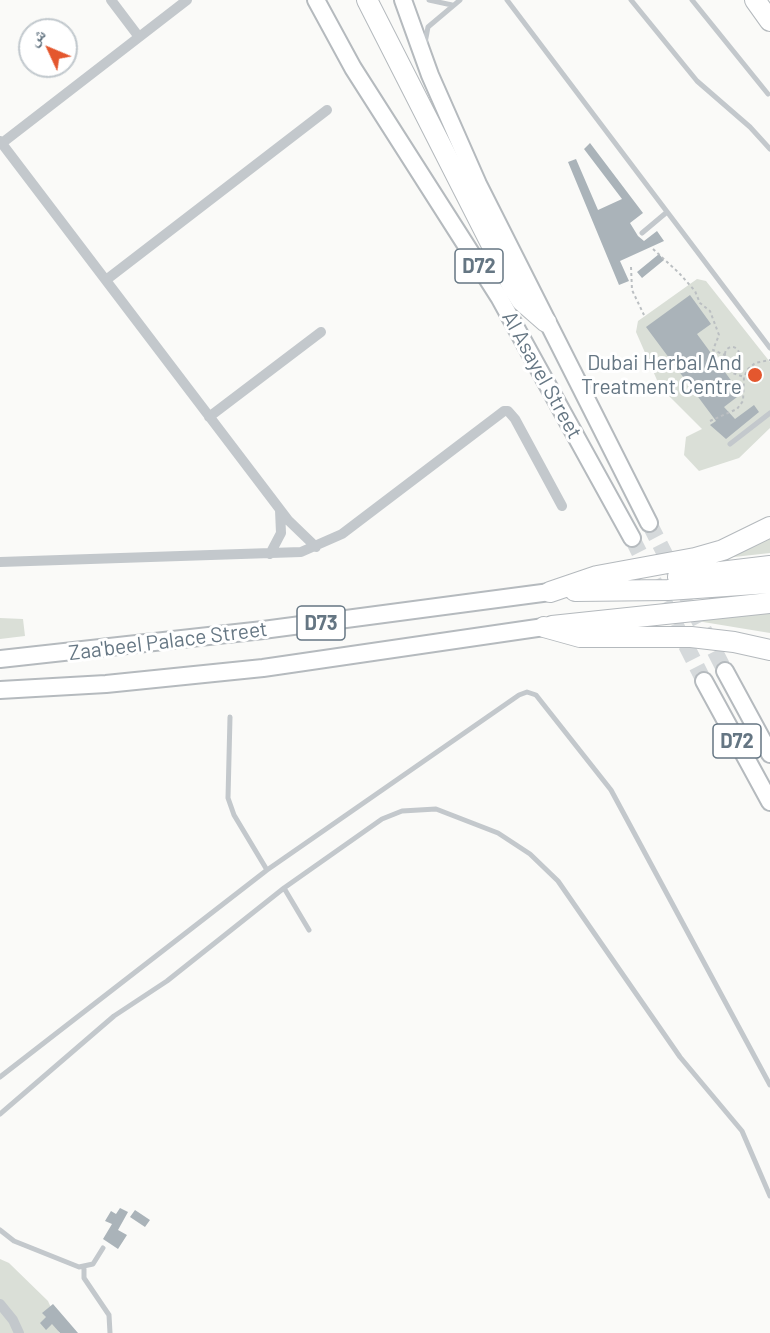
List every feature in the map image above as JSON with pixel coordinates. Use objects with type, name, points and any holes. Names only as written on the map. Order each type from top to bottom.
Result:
[{"type":"highway","points":[[367,0],[513,286],[528,307],[546,322]]},
{"type":"highway","points":[[755,0],[770,21]]},
{"type":"highway","points":[[550,592],[597,576],[695,558],[723,550],[770,527]]},
{"type":"highway","points":[[623,588],[662,579],[770,566]]},
{"type":"highway","points":[[550,592],[623,588],[668,590],[770,583]]},
{"type":"highway","points":[[544,627],[770,603]]},
{"type":"highway","points":[[544,627],[580,637],[691,637],[734,642],[770,650]]},
{"type":"main road","name":"Al Asayel Street","points":[[316,0],[353,68],[499,297],[632,537]]},
{"type":"main road","name":"Al Asayel Street","points":[[403,0],[430,75],[478,184],[649,523]]},
{"type":"main road","name":"Zaa'beel Palace Street","points":[[0,659],[263,630],[550,592]]},
{"type":"main road","name":"Zaa'beel Palace Street","points":[[0,690],[106,684],[263,668],[544,627]]},
{"type":"main road","name":"D72","points":[[725,671],[770,754]]},
{"type":"main road","name":"D72","points":[[704,681],[770,802]]},
{"type":"street","points":[[111,0],[139,37]]},
{"type":"street","points":[[187,0],[1,142],[280,510],[316,547]]},
{"type":"street","points":[[106,280],[327,110]]},
{"type":"street","points":[[209,417],[321,332]]},
{"type":"street","points":[[0,562],[285,554],[316,547],[348,529],[504,411],[508,411],[515,419],[562,506]]},
{"type":"street","points":[[270,554],[281,533],[280,510]]},
{"type":"street","points":[[0,1304],[13,1320],[19,1333]]},
{"type":"lane","points":[[429,0],[452,5]]},
{"type":"lane","points":[[430,75],[426,31],[460,0]]},
{"type":"lane","points":[[507,0],[770,348]]},
{"type":"lane","points":[[631,0],[697,81],[750,127],[770,149]]},
{"type":"lane","points":[[692,0],[768,94]]},
{"type":"lane","points":[[642,233],[667,212]]},
{"type":"lane","points":[[730,444],[770,413]]},
{"type":"lane","points":[[0,1077],[267,870],[519,695],[532,693],[611,790],[770,1085]]},
{"type":"lane","points":[[230,717],[228,798],[234,815],[267,870]]},
{"type":"lane","points":[[0,1113],[114,1016],[174,976],[284,888],[381,819],[402,811],[424,808],[447,812],[509,840],[540,863],[566,891],[676,1051],[735,1121],[751,1147],[770,1196]]},
{"type":"lane","points":[[284,888],[309,930]]},
{"type":"lane","points":[[0,1230],[20,1244],[84,1268],[93,1264],[103,1248]]},
{"type":"lane","points":[[84,1268],[84,1278],[109,1315],[110,1333]]},
{"type":"path","points":[[653,249],[679,273],[695,291],[700,303],[710,311],[719,335],[713,350],[726,357],[732,361],[738,358],[738,349],[729,347],[726,357],[730,372],[744,377]]},
{"type":"path","points":[[631,267],[633,290],[644,315]]},
{"type":"path","points":[[710,421],[741,405],[744,396],[744,377],[755,363],[770,360]]},
{"type":"shaded area","points":[[697,279],[706,281],[770,362],[770,428],[739,458],[699,471],[684,455],[686,437],[702,429],[660,387],[636,332],[638,321]]},
{"type":"shaded area","points":[[770,533],[770,553],[716,559]]},
{"type":"shaded area","points":[[770,613],[770,633],[697,621],[733,617]]},
{"type":"shaded area","points":[[0,618],[23,619],[25,636],[0,639]]},
{"type":"shaded area","points":[[0,1259],[9,1263],[48,1301],[57,1321],[59,1333],[0,1333]]},
{"type":"building","points":[[590,143],[643,213],[630,223],[638,236],[644,241],[657,231],[664,241],[620,261],[629,281],[619,285],[568,162],[576,159],[598,210],[622,199],[584,149]]},
{"type":"building","points":[[659,254],[664,260],[642,278],[637,272]]},
{"type":"building","points":[[690,295],[711,324],[697,334],[741,394],[724,407],[735,419],[754,405],[759,412],[726,439],[710,425],[716,421],[646,327]]},
{"type":"building","points":[[120,1208],[128,1212],[118,1230],[127,1235],[118,1249],[103,1239],[112,1224],[105,1221],[111,1211],[116,1214]]},
{"type":"building","points":[[135,1210],[150,1220],[145,1227],[130,1217]]},
{"type":"building","points":[[53,1304],[78,1333],[60,1333],[52,1324],[46,1330],[40,1323],[46,1317],[42,1313]]},
{"type":"tunnel","points":[[649,523],[725,671]]},
{"type":"tunnel","points":[[632,538],[704,681]]},
{"type":"place","name":"Dubai Herbal And Treatment Centre","points":[[755,375]]}]
